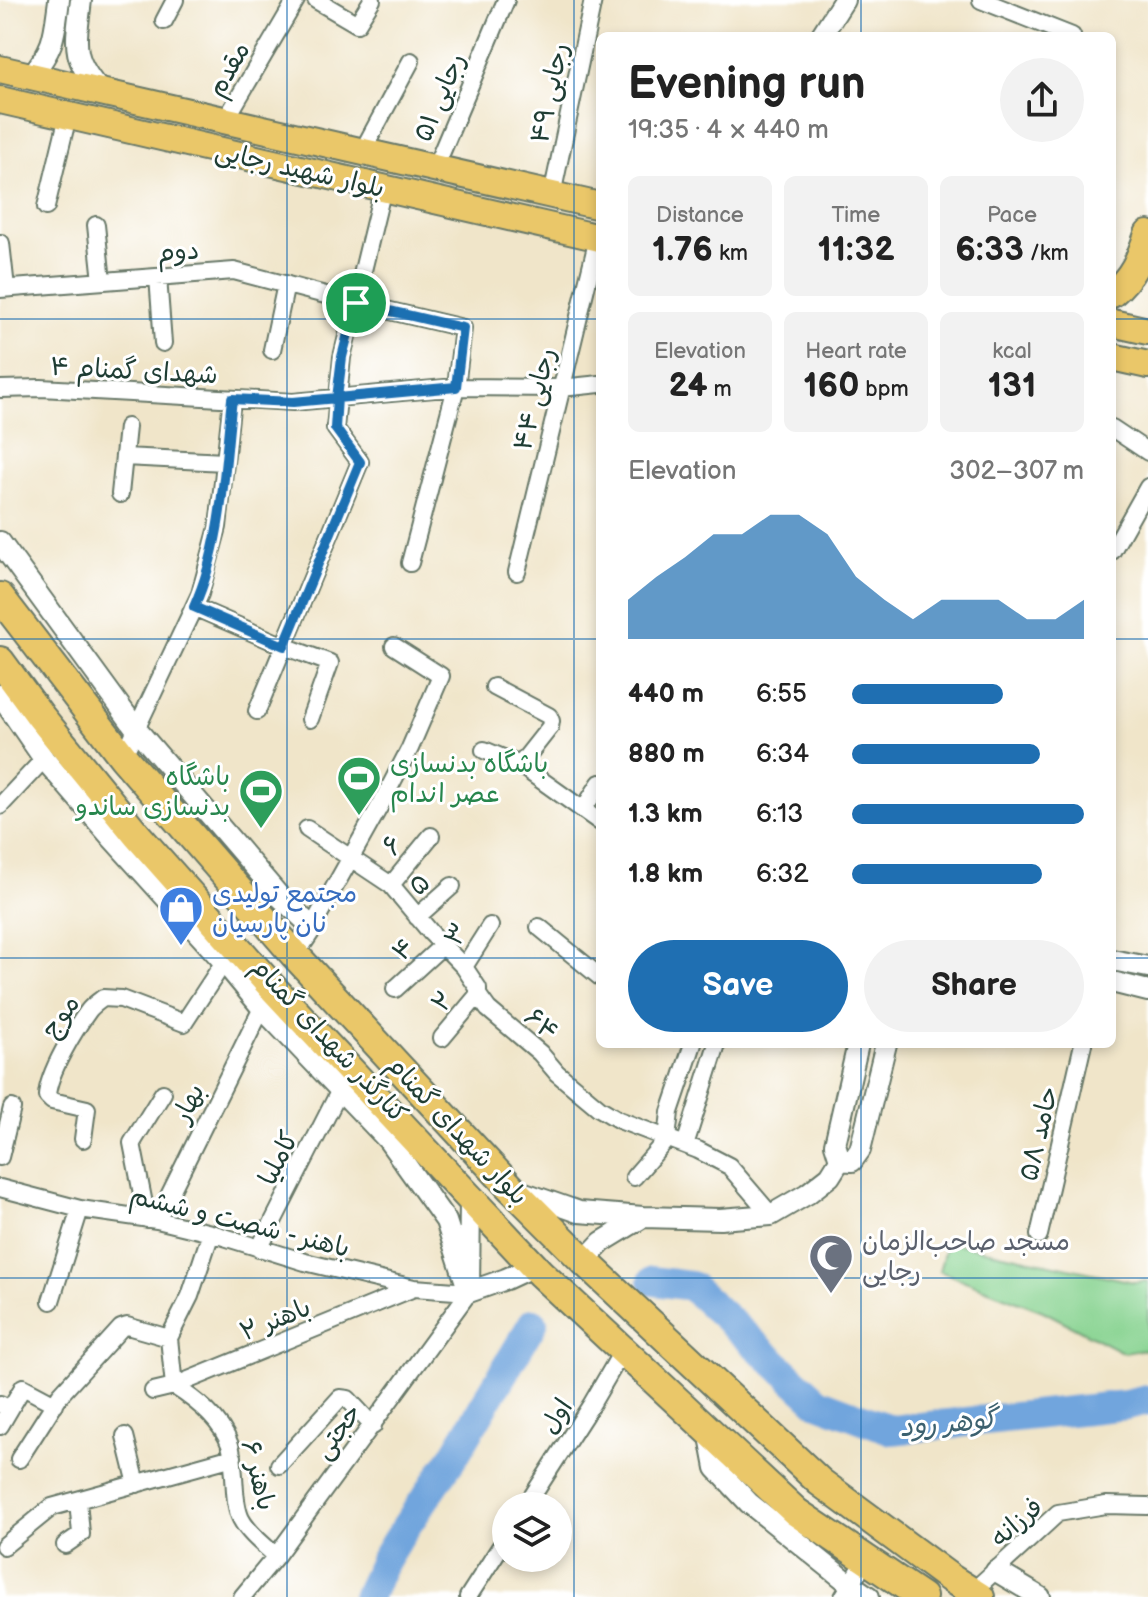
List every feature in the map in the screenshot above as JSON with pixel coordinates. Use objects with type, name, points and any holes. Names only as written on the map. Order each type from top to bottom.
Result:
[{"type":"highway","name":"بلوار شهدای گمنام","points":[[0,597],[123,757],[294,954],[512,1189],[584,1261],[820,1482],[960,1591]]},
{"type":"highway","name":"بلوار شهدای گمنام","points":[[0,661],[41,717],[137,835],[272,987],[313,1046],[433,1158],[534,1266],[796,1512],[922,1597]]},
{"type":"main road","name":"بلوار شهید رجایی","points":[[0,69],[596,205]]},
{"type":"main road","name":"بلوار شهید رجایی","points":[[0,100],[596,237]]},
{"type":"main road","points":[[1116,291],[1143,274],[1148,234]]},
{"type":"main road","points":[[1116,324],[1148,331]]},
{"type":"main road","points":[[1116,358],[1148,365]]},
{"type":"street","points":[[31,76],[49,51],[59,0]]},
{"type":"street","points":[[81,0],[77,54],[87,76],[101,92]]},
{"type":"street","points":[[164,21],[175,0]]},
{"type":"street","name":"مقدم","points":[[225,121],[296,0]]},
{"type":"street","points":[[316,0],[357,24],[372,0]]},
{"type":"street","name":"رجایی ۵۱","points":[[435,168],[506,0]]},
{"type":"street","name":"رجایی ۴۹","points":[[552,195],[593,0]]},
{"type":"street","points":[[824,32],[844,0]]},
{"type":"street","points":[[981,0],[1062,32]]},
{"type":"street","points":[[54,35],[63,43],[77,42]]},
{"type":"street","points":[[362,152],[411,61]]},
{"type":"street","points":[[46,207],[68,116]]},
{"type":"street","points":[[257,711],[360,462],[335,428],[337,398],[342,357],[383,188]]},
{"type":"street","points":[[96,225],[102,281]]},
{"type":"street","points":[[1,243],[3,288]]},
{"type":"street","name":"رجایی ۴۴","points":[[517,572],[596,250]]},
{"type":"street","name":"دوم","points":[[3,288],[234,271],[356,303]]},
{"type":"street","points":[[158,277],[163,343]]},
{"type":"street","points":[[272,350],[286,284]]},
{"type":"street","points":[[356,303],[463,328],[456,387],[410,563]]},
{"type":"street","name":"شهدای گمنام ۴","points":[[0,389],[41,388],[293,402],[456,387],[561,388],[596,384]]},
{"type":"street","points":[[123,757],[200,594],[218,527],[232,399]]},
{"type":"street","points":[[120,494],[127,427]]},
{"type":"street","points":[[1116,431],[1148,452]]},
{"type":"street","points":[[124,457],[225,462]]},
{"type":"street","points":[[1116,544],[1148,487]]},
{"type":"street","points":[[0,542],[137,730],[280,897],[312,927]]},
{"type":"street","points":[[194,607],[330,663],[310,719]]},
{"type":"street","points":[[294,954],[382,802],[410,748],[441,676],[394,646]]},
{"type":"street","points":[[494,687],[549,716],[551,721],[550,727],[520,765]]},
{"type":"street","name":"کنارگذر شهدای گمنام","points":[[0,695],[44,759],[111,837],[262,1008],[313,1046],[340,1090],[388,1140],[446,1221],[469,1292]]},
{"type":"street","points":[[484,750],[520,765],[596,819]]},
{"type":"street","points":[[0,806],[44,759]]},
{"type":"street","points":[[583,810],[596,789]]},
{"type":"street","name":"۶۴","points":[[307,829],[391,885],[442,946],[464,967],[488,1009],[599,1108],[619,1120],[698,1150],[729,1166],[771,1215]]},
{"type":"street","name":"۶","points":[[391,885],[431,836]]},
{"type":"street","name":"۵","points":[[417,917],[452,886]]},
{"type":"street","name":"۳","points":[[464,967],[490,926]]},
{"type":"street","points":[[539,927],[596,974]]},
{"type":"street","name":"۴","points":[[395,989],[442,946]]},
{"type":"street","points":[[1116,961],[1148,967]]},
{"type":"street","name":"موج","points":[[83,1139],[87,1109],[52,1101],[47,1096],[47,1086],[58,1060],[90,1008],[103,998],[121,999],[184,1023],[224,962]]},
{"type":"street","points":[[1116,983],[1148,991]]},
{"type":"street","name":"۲","points":[[442,1038],[478,995]]},
{"type":"street","name":"بهار","points":[[152,1219],[262,1008]]},
{"type":"street","points":[[634,1177],[667,1139],[670,1112],[688,1048]]},
{"type":"street","points":[[685,1145],[716,1048]]},
{"type":"street","points":[[512,1189],[579,1212],[720,1219],[771,1215],[830,1176],[840,1160],[835,1144],[857,1048]]},
{"type":"street","points":[[840,1160],[852,1161],[860,1150],[885,1048]]},
{"type":"street","name":"حامد ۵۸","points":[[1039,1235],[1082,1048]]},
{"type":"street","name":"کاملیا","points":[[259,1249],[340,1090]]},
{"type":"street","points":[[152,1219],[132,1143],[163,1093]]},
{"type":"street","points":[[0,1157],[12,1108]]},
{"type":"street","points":[[388,1140],[433,1158]]},
{"type":"street","name":"باهنر - شصت و ششم","points":[[0,1188],[80,1209],[152,1219],[211,1233],[305,1262],[414,1288],[469,1292]]},
{"type":"street","points":[[470,1198],[469,1292],[534,1266]]},
{"type":"street","points":[[51,1301],[80,1209]]},
{"type":"street","points":[[584,1261],[602,1242],[643,1217]]},
{"type":"street","points":[[174,1386],[169,1338],[190,1296],[211,1233]]},
{"type":"street","name":"باهنر ۲","points":[[153,1391],[174,1386],[414,1288]]},
{"type":"street","name":"حجتی","points":[[242,1597],[373,1426],[469,1292]]},
{"type":"street","points":[[19,1459],[60,1395],[121,1328],[127,1326],[169,1338]]},
{"type":"street","name":"اول","points":[[535,1492],[623,1350]]},
{"type":"street","name":"باهنر ۶","points":[[174,1386],[193,1398],[216,1422],[229,1443],[241,1519],[276,1556]]},
{"type":"street","points":[[0,1426],[5,1406],[23,1387],[55,1404]]},
{"type":"street","points":[[279,1465],[340,1398],[348,1399],[373,1426]]},
{"type":"street","points":[[709,1431],[716,1468],[749,1503],[846,1590],[869,1597]]},
{"type":"street","points":[[125,1436],[137,1484]]},
{"type":"street","points":[[4,1546],[52,1507],[233,1457]]},
{"type":"street","points":[[65,1545],[81,1534],[78,1500]]},
{"type":"street","name":"فرزانه","points":[[960,1591],[996,1571],[1058,1513],[1106,1505],[1148,1506]]},
{"type":"street","points":[[468,1597],[492,1560]]},
{"type":"street","points":[[846,1590],[866,1560]]},
{"type":"street","points":[[996,1571],[1040,1597]]},
{"type":"green space","points":[[947,1242],[1134,1282],[1148,1281],[1148,1349],[1124,1353],[1043,1311],[939,1271]]},
{"type":"waterway","name":"گوهر رود","points":[[653,1281],[691,1286],[818,1402],[892,1430],[1126,1405],[1148,1400]]},
{"type":"waterway","name":"گوهر رود","points":[[367,1597],[396,1541],[454,1456],[533,1323]]},
{"type":"place","name":"باشگاه بدنسازی عصر اندام","points":[[359,817]]},
{"type":"place","name":"باشگاه بدنسازی ساندو","points":[[261,830]]},
{"type":"place","name":"مجتمع تولیدی نان پارسیان","points":[[181,947]]},
{"type":"place","name":"مسجد صاحب‌الزمان رجایی","points":[[831,1295]]},
{"type":"route","points":[[356,303],[342,357],[337,398],[293,402],[232,399],[218,527],[194,607],[284,646],[360,462],[335,428],[337,398],[456,387],[463,328],[356,303]]}]
